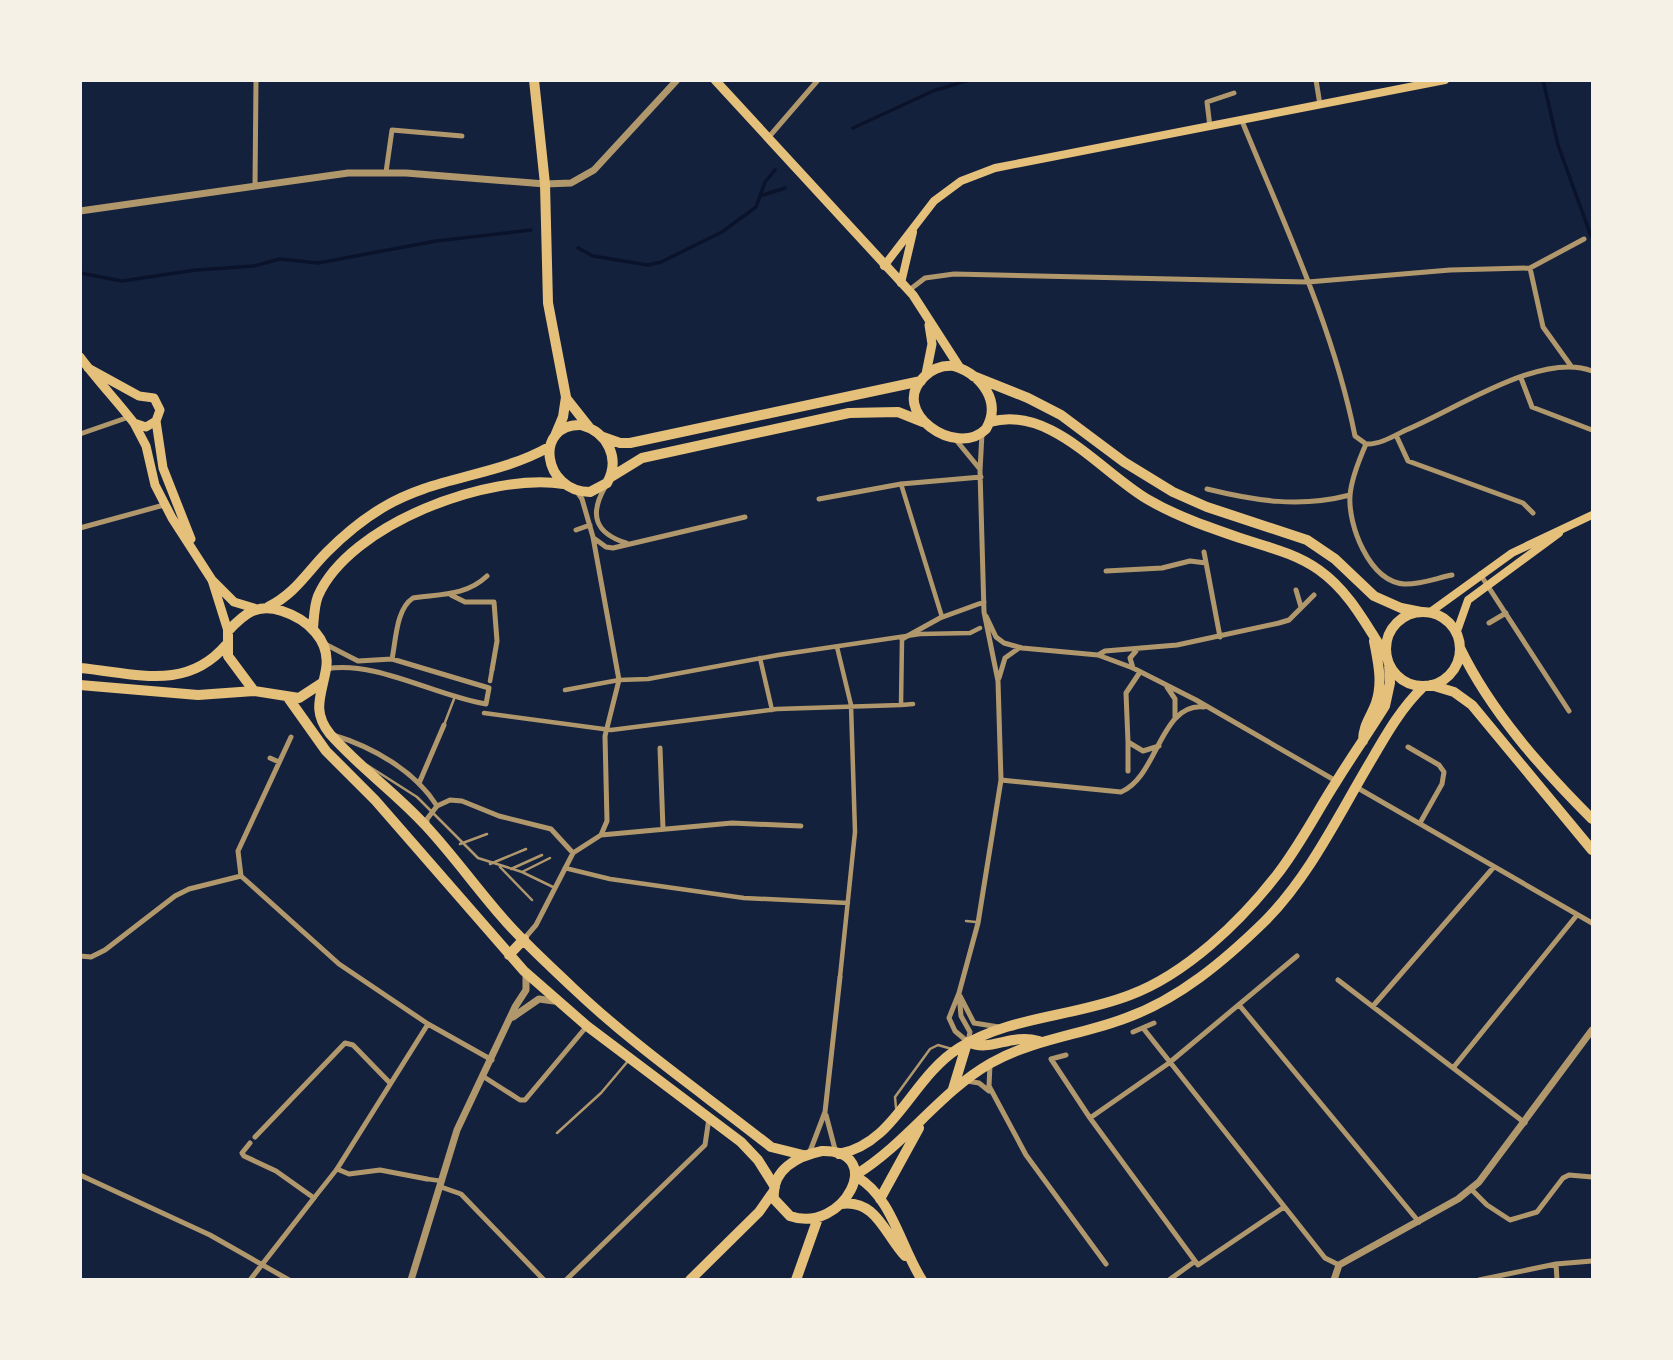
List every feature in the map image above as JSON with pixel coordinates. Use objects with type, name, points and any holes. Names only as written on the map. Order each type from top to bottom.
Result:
[{"type":"highway","points":[[534,80],[545,184],[548,303],[566,397],[563,417],[549,447],[550,465],[564,484],[576,490],[597,491],[642,458],[849,413],[898,412],[954,438],[967,439],[982,433],[990,422],[991,398],[973,376]]},
{"type":"highway","points":[[566,397],[579,418],[592,430],[620,443],[630,443],[923,377],[940,367],[960,368],[1061,415],[1124,462],[1173,492],[1208,507],[1307,540],[1344,566],[1374,596],[1401,608],[1425,612],[1448,622],[1472,672],[1517,734],[1592,819]]},
{"type":"highway","points":[[923,377],[914,403],[923,422]]},
{"type":"highway","points":[[990,422],[1008,419],[1045,427],[1129,488],[1161,507],[1302,559],[1337,583],[1353,602],[1388,661],[1403,680],[1454,692],[1472,705],[1592,850]]},
{"type":"highway","points":[[555,436],[574,425],[592,430]]},
{"type":"highway","points":[[603,437],[613,459],[609,480]]},
{"type":"highway","points":[[268,607],[293,591],[346,534],[392,502],[433,484],[516,464],[549,447]]},
{"type":"highway","points":[[313,628],[315,605],[324,585],[337,568],[391,524],[449,499],[517,485],[564,484]]},
{"type":"highway","points":[[254,691],[233,667],[226,645],[228,631],[242,616],[254,608],[268,607],[290,614],[313,628],[323,643],[326,669],[317,705],[331,734],[426,827],[524,939],[602,1015],[771,1147],[806,1155],[837,1153],[871,1144],[923,1079],[968,1042],[1003,1027],[1107,1003],[1140,991],[1171,973],[1260,895],[1290,857],[1385,706],[1390,683],[1387,643],[1392,630],[1401,619],[1425,612]]},
{"type":"highway","points":[[1363,741],[1363,727],[1376,703],[1380,683],[1372,634]]},
{"type":"highway","points":[[80,668],[179,676],[202,668],[226,645]]},
{"type":"highway","points":[[841,1204],[857,1175],[903,1139],[953,1089],[990,1063],[1040,1041],[1124,1019],[1156,1006],[1211,968],[1264,921],[1288,894],[1400,713],[1427,685],[1450,674],[1457,662],[1460,648]]},
{"type":"highway","points":[[80,685],[198,695],[254,691],[289,699],[304,697],[322,683]]},
{"type":"highway","points":[[289,699],[326,751],[375,800],[526,973],[587,1026],[709,1117],[758,1160],[774,1189],[778,1206],[790,1216],[818,1218],[841,1204],[857,1203],[869,1208],[922,1279]]},
{"type":"highway","points":[[509,955],[524,939]]},
{"type":"highway","points":[[968,1042],[981,1047],[1021,1037],[1040,1041]]},
{"type":"highway","points":[[953,1089],[968,1042]]},
{"type":"highway","points":[[880,1199],[926,1115]]},
{"type":"highway","points":[[837,1153],[851,1164],[857,1175],[867,1182],[880,1199],[912,1265]]},
{"type":"highway","points":[[690,1279],[750,1220],[774,1189],[787,1165],[806,1155]]},
{"type":"highway","points":[[796,1279],[818,1218]]},
{"type":"main road","points":[[715,80],[908,291],[960,368]]},
{"type":"main road","points":[[884,266],[933,201],[961,181],[995,168],[1321,106],[1405,84],[1445,80]]},
{"type":"main road","points":[[901,283],[914,226]]},
{"type":"main road","points":[[923,377],[932,344],[924,312]]},
{"type":"main road","points":[[80,357],[130,418],[146,446],[155,485],[164,505],[212,580],[228,631]]},
{"type":"main road","points":[[88,368],[139,396]]},
{"type":"main road","points":[[148,395],[156,401],[160,413],[156,421],[146,427],[130,418],[130,402],[139,396],[148,395]]},
{"type":"main road","points":[[156,421],[166,477],[195,551]]},
{"type":"main road","points":[[1425,612],[1530,542],[1561,531],[1592,515]]},
{"type":"main road","points":[[1456,634],[1468,600],[1561,531]]},
{"type":"main road","points":[[212,580],[234,602],[254,608]]},
{"type":"street","points":[[255,186],[256,80]]},
{"type":"street","points":[[80,211],[348,173],[386,172],[545,184],[571,183],[594,170],[677,80]]},
{"type":"street","points":[[768,138],[818,80]]},
{"type":"street","points":[[1316,80],[1321,106]]},
{"type":"street","points":[[1210,127],[1207,102],[1234,93]]},
{"type":"street","points":[[1242,121],[1339,365],[1355,436],[1366,443],[1396,435],[1543,369],[1571,366],[1592,371]]},
{"type":"street","points":[[386,172],[391,130],[462,136]]},
{"type":"street","points":[[908,291],[925,278],[954,274],[1308,282],[1450,270],[1530,268],[1584,239]]},
{"type":"street","points":[[1530,268],[1544,327],[1571,366]]},
{"type":"street","points":[[1521,378],[1532,407],[1592,430]]},
{"type":"street","points":[[80,434],[130,418]]},
{"type":"street","points":[[959,993],[961,1016],[970,1032],[968,1042],[955,1031],[948,1018],[959,993],[978,923],[1001,780],[998,681],[984,612],[980,474],[982,433]]},
{"type":"street","points":[[1396,435],[1408,461],[1522,503],[1532,513]]},
{"type":"street","points":[[954,438],[980,474]]},
{"type":"street","points":[[1366,443],[1350,495],[1351,514],[1364,548],[1375,567],[1384,575],[1404,584],[1452,575]]},
{"type":"street","points":[[820,499],[901,484],[980,474]]},
{"type":"street","points":[[609,480],[597,504],[600,528],[609,538],[626,543]]},
{"type":"street","points":[[901,484],[942,617]]},
{"type":"street","points":[[1207,489],[1285,503],[1310,503],[1350,495]]},
{"type":"street","points":[[576,490],[582,499],[593,537],[620,680],[606,729],[607,821],[601,835]]},
{"type":"street","points":[[80,528],[164,505]]},
{"type":"street","points":[[593,537],[606,547],[745,517]]},
{"type":"street","points":[[576,530],[590,525]]},
{"type":"street","points":[[1204,552],[1220,637]]},
{"type":"street","points":[[1106,570],[1162,568],[1190,561],[1206,563]]},
{"type":"street","points":[[1480,574],[1569,711]]},
{"type":"street","points":[[391,659],[401,612],[408,601],[450,595],[473,587],[486,576]]},
{"type":"street","points":[[1296,590],[1301,607]]},
{"type":"street","points":[[450,595],[465,602],[494,602],[497,641],[490,681]]},
{"type":"street","points":[[1098,655],[1105,651],[1139,649],[1220,637],[1289,620],[1314,595]]},
{"type":"street","points":[[901,705],[902,639],[908,633],[942,617],[984,603]]},
{"type":"street","points":[[984,612],[996,638],[1019,648],[1098,655],[1133,668],[1196,699],[1204,707],[1336,781]]},
{"type":"street","points":[[1489,623],[1506,613]]},
{"type":"street","points":[[565,690],[920,635],[970,633],[980,628]]},
{"type":"street","points":[[323,643],[358,661],[391,659],[489,688],[486,704],[454,699],[364,668],[326,669]]},
{"type":"street","points":[[806,1155],[825,1112],[855,831],[851,705],[837,647]]},
{"type":"street","points":[[998,681],[1005,658],[1019,648]]},
{"type":"street","points":[[1133,668],[1130,655],[1139,649]]},
{"type":"street","points":[[760,658],[775,710]]},
{"type":"street","points":[[1128,771],[1126,693],[1140,672]]},
{"type":"street","points":[[1167,687],[1175,699],[1175,718]]},
{"type":"street","points":[[484,713],[606,729],[775,710],[913,704]]},
{"type":"street","points":[[1001,780],[1121,792],[1138,780],[1175,718],[1188,708],[1204,707]]},
{"type":"street","points":[[420,781],[443,725]]},
{"type":"street","points":[[331,734],[357,742],[420,781],[437,806]]},
{"type":"street","points":[[291,737],[238,851],[241,876],[316,947],[428,1024],[492,1060]]},
{"type":"street","points":[[1128,743],[1143,751],[1159,746]]},
{"type":"street","points":[[1408,747],[1439,765],[1444,772],[1442,784],[1420,823]]},
{"type":"street","points":[[660,748],[663,829]]},
{"type":"street","points":[[270,758],[279,762]]},
{"type":"street","points":[[1355,787],[1592,923]]},
{"type":"street","points":[[426,827],[431,811],[437,806],[450,800],[461,801],[499,816],[551,829],[573,853]]},
{"type":"street","points":[[524,939],[536,925],[553,887],[573,853],[601,835],[732,823],[801,826]]},
{"type":"street","points":[[564,867],[610,879],[725,895],[848,903]]},
{"type":"street","points":[[1373,1006],[1493,868]]},
{"type":"street","points":[[80,956],[90,957],[105,950],[189,889],[241,876]]},
{"type":"street","points":[[1453,1068],[1577,915]]},
{"type":"street","points":[[1090,1118],[1169,1063],[1297,956]]},
{"type":"street","points":[[411,1279],[457,1130],[526,990],[526,973]]},
{"type":"street","points":[[1338,980],[1525,1123]]},
{"type":"street","points":[[959,993],[974,1023],[983,1027],[1003,1027]]},
{"type":"street","points":[[510,1020],[539,999],[549,998],[560,1004]]},
{"type":"street","points":[[1240,1006],[1419,1222]]},
{"type":"street","points":[[1133,1032],[1154,1023]]},
{"type":"street","points":[[250,1279],[337,1169],[389,1082],[428,1024]]},
{"type":"street","points":[[484,1077],[520,1100],[525,1100],[587,1026]]},
{"type":"street","points":[[1143,1028],[1325,1258],[1339,1265]]},
{"type":"street","points":[[1334,1279],[1339,1265],[1419,1222],[1471,1189],[1525,1123],[1592,1030]]},
{"type":"street","points":[[955,1031],[955,1050]]},
{"type":"street","points":[[256,1137],[345,1043],[353,1045],[389,1082]]},
{"type":"street","points":[[1066,1055],[1051,1059],[1194,1262],[1202,1265],[1284,1207]]},
{"type":"street","points":[[990,1063],[988,1072],[992,1092],[1033,1165],[1106,1264]]},
{"type":"street","points":[[964,1081],[979,1083],[992,1092]]},
{"type":"street","points":[[825,1112],[837,1153]]},
{"type":"street","points":[[566,1279],[705,1145],[709,1117]]},
{"type":"street","points":[[250,1143],[243,1153],[244,1156],[284,1176],[314,1198]]},
{"type":"street","points":[[337,1169],[349,1174],[380,1170],[427,1179],[455,1189],[544,1279]]},
{"type":"street","points":[[80,1175],[160,1210],[289,1279]]},
{"type":"street","points":[[1471,1189],[1487,1205],[1510,1220],[1537,1212],[1563,1178],[1569,1175],[1592,1177]]},
{"type":"street","points":[[1479,1279],[1556,1264],[1592,1261]]},
{"type":"street","points":[[1169,1279],[1194,1262]]},
{"type":"street","points":[[1556,1264],[1557,1279]]},
{"type":"lane","points":[[443,725],[454,699]]},
{"type":"lane","points":[[352,756],[404,786],[441,821],[460,844],[490,864],[522,872],[553,887]]},
{"type":"lane","points":[[437,806],[441,821]]},
{"type":"lane","points":[[460,844],[487,834]]},
{"type":"lane","points":[[490,864],[526,849]]},
{"type":"lane","points":[[511,869],[542,855]]},
{"type":"lane","points":[[522,872],[550,858]]},
{"type":"lane","points":[[500,867],[532,900]]},
{"type":"lane","points":[[966,921],[978,923]]},
{"type":"lane","points":[[898,1111],[893,1103],[895,1097],[930,1049],[938,1045],[955,1050]]},
{"type":"lane","points":[[557,1133],[601,1093],[630,1059]]},
{"type":"waterway","points":[[853,128],[933,91],[969,80]]},
{"type":"waterway","points":[[1543,80],[1558,145],[1591,236]]},
{"type":"waterway","points":[[578,248],[593,256],[648,265],[661,262],[722,232],[756,207],[765,182],[775,170]]},
{"type":"waterway","points":[[760,196],[785,188]]},
{"type":"waterway","points":[[80,273],[122,281],[196,270],[254,266],[280,259],[318,263],[436,241],[531,230]]}]
